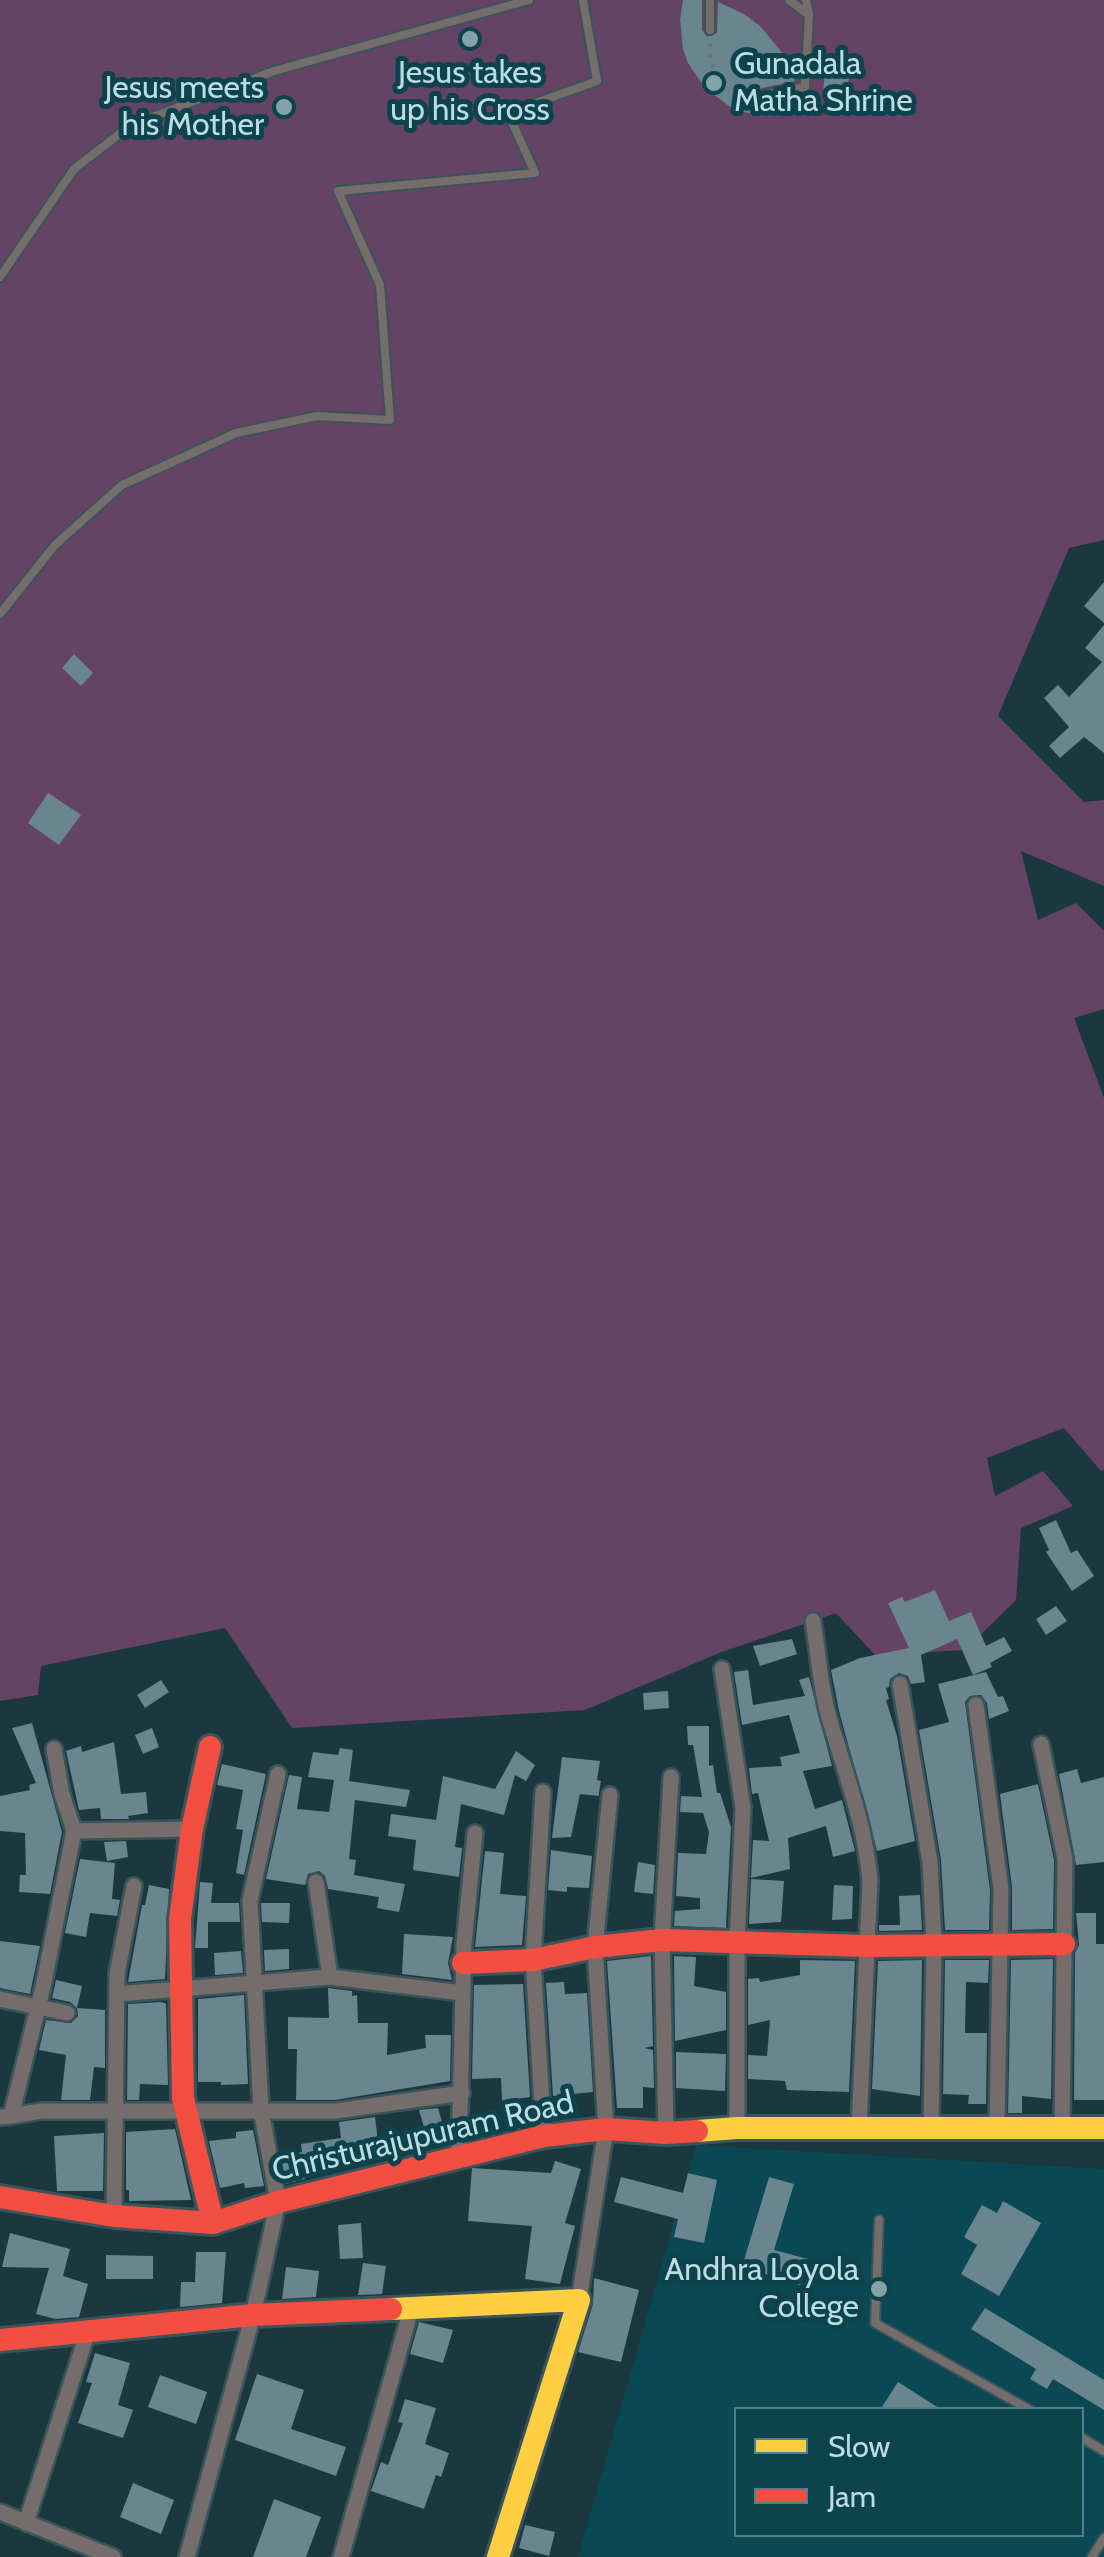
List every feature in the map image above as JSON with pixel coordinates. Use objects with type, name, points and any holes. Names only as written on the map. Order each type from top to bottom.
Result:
[{"type":"street","points":[[813,1621],[826,1709],[864,1827],[870,1881],[859,2129]]},
{"type":"street","points":[[722,1669],[742,1808],[737,2128]]},
{"type":"street","points":[[900,1684],[930,1862],[934,1944],[930,2128]]},
{"type":"street","points":[[976,1705],[1001,1889],[997,2128]]},
{"type":"street","points":[[1041,1744],[1066,1860],[1062,2128]]},
{"type":"street","points":[[210,1747],[182,1895],[181,1989],[183,2098],[213,2223]]},
{"type":"street","points":[[54,1750],[74,1831],[43,1987],[6,2117],[41,2111],[336,2111],[462,2093]]},
{"type":"street","points":[[187,2557],[253,2315],[278,2202],[261,2110],[250,1900],[278,1774]]},
{"type":"street","points":[[666,2133],[662,1940],[671,1777]]},
{"type":"street","points":[[543,1792],[533,1960],[544,2136]]},
{"type":"street","points":[[498,2557],[578,2300],[606,2129],[595,1947],[610,1794]]},
{"type":"street","points":[[74,1831],[192,1829]]},
{"type":"street","points":[[459,2157],[463,1963],[474,1833]]},
{"type":"street","points":[[316,1882],[330,1977]]},
{"type":"street","points":[[114,2216],[117,1974],[134,1886]]},
{"type":"street","points":[[463,1963],[533,1960],[595,1947],[662,1940],[867,1946],[1064,1944]]},
{"type":"street","points":[[117,1994],[330,1977],[463,1993]]},
{"type":"street","points":[[0,1999],[67,2013]]},
{"type":"street","name":"Christurajupuram Road","points":[[0,2197],[114,2216],[213,2223],[278,2202],[544,2136],[606,2129],[666,2133],[737,2128],[1104,2128]]},
{"type":"street","points":[[0,2340],[253,2315],[578,2300]]},
{"type":"street","points":[[341,2557],[412,2306]]},
{"type":"street","points":[[26,2523],[88,2331]]},
{"type":"street","points":[[0,2512],[113,2557]]},
{"type":"lane","points":[[0,277],[74,169],[132,125],[274,70],[529,0]]},
{"type":"lane","points":[[0,614],[54,545],[122,486],[236,432],[317,416],[390,420],[380,285],[338,191],[535,173],[508,113],[597,81],[583,0]]},
{"type":"lane","points":[[710,0],[710,30]]},
{"type":"lane","points":[[789,0],[809,15]]},
{"type":"lane","points":[[764,94],[805,87],[809,15],[806,0]]},
{"type":"lane","points":[[879,2220],[876,2324],[1025,2407]]},
{"type":"lane","points":[[1092,2557],[1104,2538]]},
{"type":"path","points":[[710,30],[712,63],[729,87],[764,94]]},
{"type":"shaded area","points":[[0,0],[1104,0],[1104,540],[1069,548],[998,716],[1084,802],[1104,800],[1104,886],[1021,851],[1038,920],[1076,903],[1104,931],[1104,1009],[1074,1018],[1104,1098],[1104,1470],[1064,1428],[987,1458],[995,1496],[1043,1471],[1073,1506],[1021,1528],[1016,1600],[965,1650],[875,1655],[836,1613],[719,1653],[585,1710],[292,1728],[225,1628],[41,1666],[38,1695],[0,1701]]},
{"type":"shaded area","name":"Andhra Loyola College","points":[[696,2145],[1104,2169],[1104,2557],[578,2557]]},
{"type":"building","points":[[683,0],[702,0],[702,30],[707,37],[717,33],[718,2],[760,26],[785,56],[795,81],[762,88],[757,97],[764,102],[798,96],[799,111],[773,116],[743,112],[705,88],[683,49]]},
{"type":"building","points":[[826,67],[850,70],[846,94],[823,91]]},
{"type":"building","points":[[1104,582],[1104,623],[1084,606]]},
{"type":"building","points":[[1104,625],[1104,753],[1084,737],[1060,758],[1049,746],[1069,727],[1044,698],[1058,685],[1069,697],[1102,662],[1085,648]]},
{"type":"building","points":[[74,654],[93,673],[81,686],[62,668]]},
{"type":"building","points":[[48,793],[81,815],[59,845],[28,823]]},
{"type":"building","points":[[1056,1520],[1071,1553],[1077,1550],[1094,1576],[1072,1591],[1046,1552],[1049,1550],[1039,1528]]},
{"type":"building","points":[[935,1590],[949,1621],[971,1612],[986,1646],[1004,1637],[1012,1651],[990,1663],[992,1667],[973,1675],[957,1639],[921,1655],[925,1682],[911,1684],[908,1676],[899,1673],[890,1679],[886,1700],[897,1736],[915,1841],[877,1851],[831,1670],[860,1658],[909,1648],[888,1603],[902,1597],[905,1602]]},
{"type":"building","points":[[1056,1606],[1067,1621],[1046,1635],[1036,1619]]},
{"type":"building","points":[[792,1639],[797,1654],[760,1666],[753,1646]]},
{"type":"building","points":[[748,1670],[753,1705],[805,1696],[799,1680],[809,1677],[832,1766],[803,1771],[815,1809],[842,1800],[855,1851],[833,1857],[826,1826],[788,1838],[790,1869],[751,1878],[753,1840],[769,1841],[758,1793],[752,1794],[749,1768],[782,1766],[780,1757],[800,1753],[789,1715],[742,1725],[734,1672]]},
{"type":"building","points":[[986,1672],[1009,1711],[989,1719],[987,1703],[981,1695],[970,1696],[965,1702],[990,1890],[989,1930],[945,1930],[941,1860],[919,1730],[949,1722],[938,1684]]},
{"type":"building","points":[[161,1680],[169,1692],[145,1708],[137,1695]]},
{"type":"building","points":[[668,1691],[669,1708],[644,1710],[643,1693]]},
{"type":"building","points":[[32,1723],[62,1832],[50,1894],[19,1892],[20,1875],[26,1875],[25,1833],[0,1831],[0,1796],[30,1790],[29,1785],[36,1783],[12,1728]]},
{"type":"building","points":[[687,1726],[709,1726],[709,1766],[713,1765],[717,1793],[731,1827],[726,1928],[674,1926],[675,1911],[700,1909],[700,1898],[676,1896],[678,1853],[706,1854],[709,1832],[703,1813],[680,1812],[681,1796],[702,1797]]},
{"type":"building","points":[[152,1728],[159,1747],[143,1754],[135,1735]]},
{"type":"building","points":[[114,1742],[121,1794],[146,1792],[148,1813],[128,1816],[129,1819],[101,1819],[100,1808],[79,1810],[66,1751],[81,1746],[82,1752]]},
{"type":"building","points":[[340,1748],[353,1750],[349,1781],[410,1790],[406,1807],[355,1800],[349,1859],[356,1860],[354,1875],[405,1884],[399,1912],[377,1908],[379,1897],[328,1889],[325,1876],[319,1871],[308,1874],[305,1885],[266,1879],[289,1775],[302,1777],[297,1809],[329,1812],[334,1780],[308,1777],[313,1752],[338,1755]]},
{"type":"building","points":[[516,1751],[535,1765],[526,1781],[515,1775],[504,1815],[461,1804],[455,1847],[462,1848],[459,1877],[413,1870],[416,1840],[388,1836],[391,1814],[436,1820],[443,1776],[495,1789]]},
{"type":"building","points":[[562,1757],[600,1761],[597,1780],[601,1781],[599,1796],[580,1794],[571,1837],[552,1838]]},
{"type":"building","points":[[222,1764],[266,1774],[244,1875],[236,1873],[243,1830],[236,1829],[243,1790],[217,1785]]},
{"type":"building","points":[[1077,1769],[1081,1783],[1104,1777],[1104,1862],[1076,1865],[1059,1774]]},
{"type":"building","points":[[1038,1784],[1054,1860],[1053,1929],[1012,1930],[1012,1887],[1000,1794]]},
{"type":"building","points":[[126,1841],[128,1857],[107,1861],[104,1842]]},
{"type":"building","points":[[551,1850],[592,1856],[589,1888],[548,1890]]},
{"type":"building","points":[[485,1851],[504,1853],[500,1894],[526,1896],[522,1945],[475,1947]]},
{"type":"building","points":[[80,1859],[115,1863],[112,1899],[120,1900],[117,1916],[90,1913],[86,1937],[65,1933]]},
{"type":"building","points":[[638,1862],[655,1865],[653,1894],[634,1892]]},
{"type":"building","points":[[751,1879],[784,1881],[781,1922],[749,1924]]},
{"type":"building","points":[[200,1882],[213,1883],[211,1903],[239,1903],[240,1922],[208,1922],[208,1948],[195,1948]]},
{"type":"building","points":[[149,1885],[169,1889],[165,1979],[128,1982],[142,1905]]},
{"type":"building","points":[[834,1885],[853,1886],[852,1919],[832,1920]]},
{"type":"building","points":[[920,1895],[922,1930],[879,1931],[879,1925],[900,1925],[899,1896]]},
{"type":"building","points":[[261,1903],[290,1903],[289,1923],[262,1922]]},
{"type":"building","points":[[1076,1913],[1096,1913],[1096,1944],[1104,1944],[1104,2100],[1074,2100],[1075,1953],[1079,1945]]},
{"type":"building","points":[[404,1934],[453,1937],[448,1963],[452,1980],[402,1974]]},
{"type":"building","points":[[0,1941],[40,1946],[30,1994],[0,1988]]},
{"type":"building","points":[[289,1949],[289,1969],[265,1971],[264,1950]]},
{"type":"building","points":[[241,1951],[243,1973],[215,1975],[214,1953]]},
{"type":"building","points":[[651,1956],[653,2046],[644,2048],[653,2050],[654,2088],[643,2087],[643,2108],[617,2108],[607,1961]]},
{"type":"building","points":[[674,1956],[696,1957],[694,1986],[726,1992],[726,2030],[675,2041]]},
{"type":"building","points":[[1053,1959],[1051,2099],[1022,2096],[1022,2113],[1008,2113],[1011,1960]]},
{"type":"building","points":[[800,1960],[855,1961],[849,2092],[787,2090],[785,2081],[748,2079],[748,2055],[767,2056],[770,2020],[748,2025],[748,1979],[759,1978],[760,1982],[800,1975]]},
{"type":"building","points":[[922,1960],[920,2096],[872,2089],[878,1961]]},
{"type":"building","points":[[945,1960],[989,1960],[988,1983],[966,1982],[965,2033],[987,2033],[986,2104],[968,2104],[969,2095],[943,2094]]},
{"type":"building","points":[[56,1980],[82,1986],[77,2008],[52,1998]]},
{"type":"building","points":[[564,1982],[565,1994],[587,1993],[593,2092],[553,2096],[546,1983]]},
{"type":"building","points":[[523,1984],[530,2097],[502,2101],[501,2078],[472,2079],[474,1985]]},
{"type":"building","points":[[328,1988],[357,1995],[358,2023],[388,2023],[387,2055],[426,2048],[425,2035],[451,2035],[450,2081],[335,2100],[296,2100],[297,2049],[288,2049],[288,2017],[329,2018]]},
{"type":"building","points":[[244,1995],[248,2084],[198,2082],[198,1999]]},
{"type":"building","points":[[128,2004],[166,2004],[168,2085],[140,2084],[139,2100],[127,2100]]},
{"type":"building","points":[[77,2008],[105,2010],[105,2068],[94,2067],[90,2100],[61,2100],[66,2055],[39,2050],[46,2020],[71,2023],[78,2016]]},
{"type":"building","points":[[676,2052],[726,2054],[725,2091],[676,2088]]},
{"type":"building","points":[[438,2108],[444,2129],[426,2134],[419,2110]]},
{"type":"building","points":[[375,2117],[379,2150],[335,2154],[337,2169],[304,2174],[305,2179],[286,2184],[281,2157],[302,2152],[301,2144],[341,2138],[339,2122]]},
{"type":"building","points":[[175,2129],[191,2200],[129,2201],[126,2132]]},
{"type":"building","points":[[253,2130],[264,2186],[245,2188],[244,2183],[220,2188],[209,2141],[236,2138],[236,2132]]},
{"type":"building","points":[[104,2133],[103,2191],[57,2191],[54,2136]]},
{"type":"building","points":[[555,2161],[581,2169],[565,2223],[575,2226],[560,2284],[525,2279],[532,2226],[468,2221],[472,2168],[551,2173]]},
{"type":"building","points":[[688,2173],[717,2180],[704,2243],[674,2237],[678,2219],[614,2202],[621,2177],[683,2193]]},
{"type":"building","points":[[769,2177],[794,2184],[774,2250],[808,2259],[800,2285],[742,2267]]},
{"type":"building","points":[[1003,2201],[1041,2223],[999,2296],[961,2274],[977,2245],[964,2237],[982,2205],[997,2213]]},
{"type":"building","points":[[361,2223],[363,2258],[340,2259],[338,2225]]},
{"type":"building","points":[[10,2233],[70,2249],[63,2276],[88,2284],[79,2317],[56,2319],[36,2314],[49,2268],[2,2267]]},
{"type":"building","points":[[196,2252],[226,2252],[222,2303],[180,2307],[181,2282],[195,2282]]},
{"type":"building","points":[[106,2255],[153,2256],[153,2279],[106,2279]]},
{"type":"building","points":[[363,2263],[386,2266],[382,2294],[358,2295]]},
{"type":"building","points":[[286,2267],[319,2271],[316,2297],[282,2299]]},
{"type":"building","points":[[594,2278],[639,2290],[621,2362],[578,2352],[593,2304]]},
{"type":"building","points":[[985,2308],[1104,2380],[1104,2410],[1053,2379],[1047,2389],[1030,2379],[1036,2369],[971,2329]]},
{"type":"building","points":[[419,2322],[453,2330],[443,2363],[410,2354]]},
{"type":"building","points":[[95,2353],[130,2363],[118,2405],[133,2410],[123,2438],[78,2423],[92,2383],[86,2382]]},
{"type":"building","points":[[257,2374],[304,2390],[291,2429],[346,2447],[336,2476],[235,2440]]},
{"type":"building","points":[[160,2375],[207,2392],[196,2424],[148,2407]]},
{"type":"building","points":[[898,2382],[937,2407],[882,2407]]},
{"type":"building","points":[[405,2399],[436,2408],[425,2444],[449,2453],[424,2509],[371,2491],[381,2462],[388,2465],[403,2423],[398,2422]]},
{"type":"building","points":[[133,2483],[174,2500],[161,2534],[120,2517]]},
{"type":"building","points":[[274,2499],[321,2517],[306,2557],[253,2557]]},
{"type":"building","points":[[525,2525],[555,2532],[549,2556],[519,2548]]},
{"type":"traffic: slow","points":[[697,2131],[1104,2128]]},
{"type":"traffic: slow","points":[[391,2309],[579,2300],[498,2557]]},
{"type":"traffic: jam","points":[[210,1747],[192,1829],[180,1919],[183,2098],[213,2223]]},
{"type":"traffic: jam","points":[[463,1963],[533,1960],[595,1947],[662,1940],[867,1946],[1064,1944]]},
{"type":"traffic: jam","points":[[0,2197],[114,2216],[213,2223],[278,2202],[544,2136],[606,2129],[697,2131]]},
{"type":"traffic: jam","points":[[0,2340],[253,2315],[391,2309]]},
{"type":"place","name":"Jesus takes up his Cross","points":[[470,39]]},
{"type":"place","name":"Gunadala Matha Shrine","points":[[714,83]]},
{"type":"place","name":"Jesus meets his Mother","points":[[284,107]]},
{"type":"place","name":"Andhra Loyola College","points":[[879,2289]]}]
